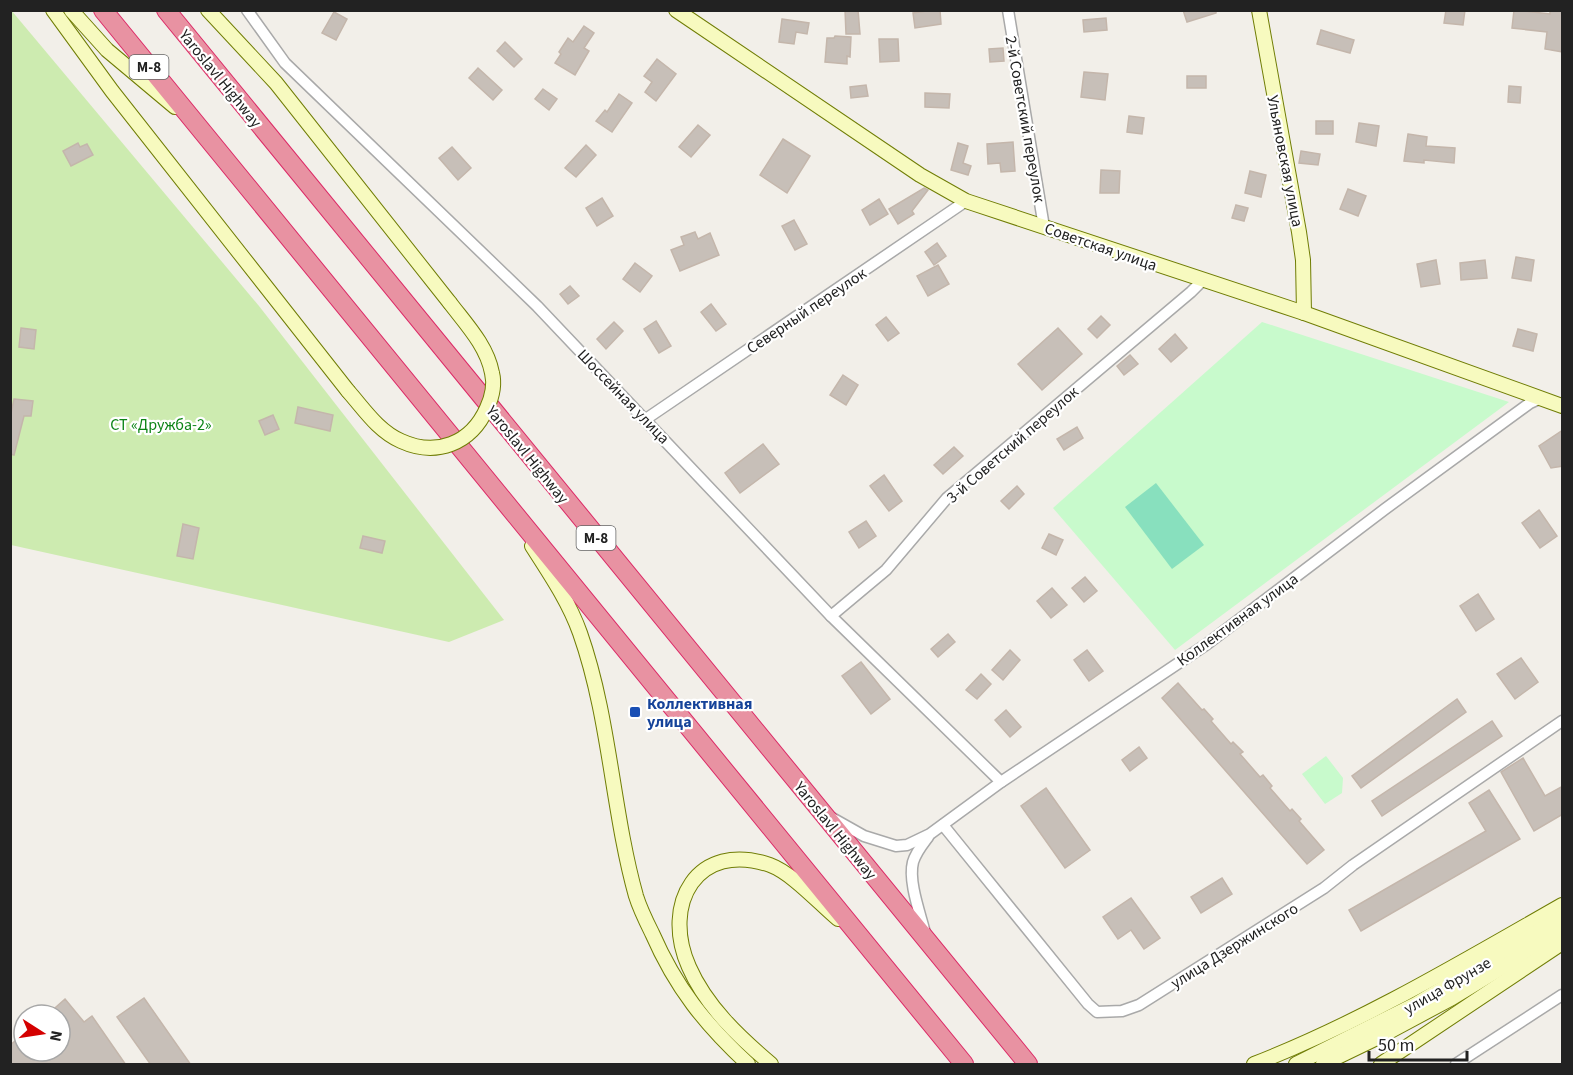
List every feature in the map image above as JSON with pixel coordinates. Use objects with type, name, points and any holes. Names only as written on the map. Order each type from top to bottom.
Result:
[{"type":"highway","name":"М-8","points":[[103,10],[964,1065]]},
{"type":"highway","name":"Yaroslavl Highway","points":[[166,10],[1022,1057]]},
{"type":"street","points":[[52,10],[112,91],[348,391],[379,426],[408,444],[434,449],[452,445],[469,435],[483,418],[492,397],[493,374],[486,352],[450,303],[276,84],[208,10]]},
{"type":"street","points":[[71,10],[107,50],[195,124]]},
{"type":"street","name":"Шоссейная улица","points":[[247,10],[285,63],[537,306],[831,616],[1001,782]]},
{"type":"street","name":"Советская улица","points":[[676,10],[920,175],[966,201],[1304,313],[1563,406]]},
{"type":"street","name":"2-й Советский переулок","points":[[1008,10],[1044,227]]},
{"type":"street","name":"Ульяновская улица","points":[[1259,10],[1299,232],[1303,260],[1304,313]]},
{"type":"street","name":"Северный переулок","points":[[646,419],[966,201]]},
{"type":"street","name":"3-й Советский переулок","points":[[831,616],[886,570],[947,498],[1203,280]]},
{"type":"street","name":"Коллективная улица","points":[[819,810],[864,836],[885,844],[907,845],[930,834],[1001,782],[1207,644],[1385,509],[1530,403],[1541,398]]},
{"type":"street","points":[[509,508],[562,594],[580,632],[594,679],[636,897],[646,921],[679,986],[707,1024],[748,1065]]},
{"type":"street","name":"улица Дзержинского","points":[[943,825],[1088,1004],[1097,1012],[1122,1011],[1139,1005],[1324,888],[1353,865],[1563,721]]},
{"type":"street","name":"Коллективная улица","points":[[927,942],[912,877],[913,862],[918,850],[930,834]]},
{"type":"street","points":[[771,1065],[719,1014],[689,966],[680,939],[680,918],[682,900],[690,884],[701,872],[729,860],[750,859],[773,866],[792,879],[867,945]]},
{"type":"street","points":[[1254,1065],[1295,1049],[1384,1005],[1563,905]]},
{"type":"street","name":"улица Фрунзе","points":[[1296,1065],[1416,1004],[1563,917]]},
{"type":"street","name":"улица Фрунзе","points":[[1323,1065],[1452,998],[1563,931]]},
{"type":"street","points":[[1381,1065],[1563,944]]},
{"type":"street","points":[[1456,1065],[1563,995]]},
{"type":"street","points":[[1022,1057],[1036,1065]]},
{"type":"green space","name":"СТ «Дружба-2»","points":[[11,10],[259,306],[504,620],[449,642],[11,545]]},
{"type":"green space","points":[[1262,322],[1509,402],[1175,650],[1053,508]]},
{"type":"green space","points":[[1156,483],[1204,545],[1172,569],[1125,507]]},
{"type":"green space","points":[[1326,756],[1343,778],[1342,793],[1325,804],[1302,774]]},
{"type":"building","points":[[845,10],[858,10],[860,34],[846,34]]},
{"type":"building","points":[[940,10],[941,24],[915,28],[913,13]]},
{"type":"building","points":[[1183,10],[1216,10],[1216,13],[1187,22]]},
{"type":"building","points":[[1446,10],[1465,10],[1463,25],[1444,23]]},
{"type":"building","points":[[1514,10],[1550,14],[1550,10],[1563,10],[1563,52],[1545,49],[1547,32],[1512,28]]},
{"type":"building","points":[[334,12],[347,19],[336,40],[322,33]]},
{"type":"building","points":[[1106,18],[1107,30],[1084,32],[1083,20]]},
{"type":"building","points":[[782,19],[809,23],[807,34],[796,32],[794,44],[779,42]]},
{"type":"building","points":[[584,26],[594,33],[584,48],[589,51],[575,75],[555,63],[568,38],[573,42]]},
{"type":"building","points":[[1321,30],[1354,40],[1350,53],[1317,44]]},
{"type":"building","points":[[851,37],[850,57],[847,56],[847,64],[825,62],[827,38]]},
{"type":"building","points":[[879,39],[898,39],[899,61],[880,62]]},
{"type":"building","points":[[505,42],[522,59],[514,67],[497,51]]},
{"type":"building","points":[[1003,48],[1004,61],[990,62],[989,49]]},
{"type":"building","points":[[657,59],[676,74],[656,101],[645,92],[652,82],[644,76]]},
{"type":"building","points":[[478,68],[502,90],[493,100],[469,78]]},
{"type":"building","points":[[1084,72],[1108,74],[1105,100],[1081,97]]},
{"type":"building","points":[[1187,76],[1206,76],[1206,88],[1187,88]]},
{"type":"building","points":[[866,85],[868,96],[851,98],[850,87]]},
{"type":"building","points":[[1509,86],[1521,87],[1520,103],[1508,102]]},
{"type":"building","points":[[543,89],[557,99],[549,110],[535,99]]},
{"type":"building","points":[[925,93],[950,94],[949,108],[925,107]]},
{"type":"building","points":[[619,94],[632,103],[612,132],[596,121],[605,110],[607,112]]},
{"type":"building","points":[[1129,116],[1144,118],[1142,134],[1127,132]]},
{"type":"building","points":[[1316,121],[1333,121],[1333,134],[1316,134]]},
{"type":"building","points":[[1359,123],[1379,126],[1376,146],[1356,142]]},
{"type":"building","points":[[698,125],[710,135],[691,157],[679,147]]},
{"type":"building","points":[[1408,134],[1427,137],[1426,146],[1455,148],[1454,163],[1404,161]]},
{"type":"building","points":[[783,139],[810,156],[787,193],[760,175]]},
{"type":"building","points":[[1013,142],[1015,171],[1001,172],[1000,163],[988,164],[987,144]]},
{"type":"building","points":[[78,143],[80,147],[87,144],[93,155],[71,166],[63,151]]},
{"type":"building","points":[[958,143],[968,146],[963,163],[971,166],[968,175],[951,170]]},
{"type":"building","points":[[586,145],[596,155],[576,177],[565,168]]},
{"type":"building","points":[[452,147],[471,168],[458,180],[439,158]]},
{"type":"building","points":[[1301,151],[1320,154],[1318,165],[1299,163]]},
{"type":"building","points":[[1101,170],[1120,171],[1119,193],[1100,193]]},
{"type":"building","points":[[1250,171],[1266,175],[1261,197],[1245,193]]},
{"type":"building","points":[[924,188],[928,190],[912,211],[914,214],[898,224],[889,209]]},
{"type":"building","points":[[1348,189],[1366,196],[1358,216],[1340,209]]},
{"type":"building","points":[[602,198],[613,216],[597,226],[586,208]]},
{"type":"building","points":[[879,199],[888,214],[870,225],[862,210]]},
{"type":"building","points":[[1236,205],[1248,208],[1244,221],[1232,218]]},
{"type":"building","points":[[794,220],[807,244],[795,250],[782,226]]},
{"type":"building","points":[[695,232],[698,239],[710,233],[719,255],[680,271],[671,250],[684,245],[681,237]]},
{"type":"building","points":[[937,243],[946,256],[934,265],[925,252]]},
{"type":"building","points":[[1516,257],[1534,260],[1531,281],[1512,278]]},
{"type":"building","points":[[1436,260],[1440,284],[1421,287],[1417,264]]},
{"type":"building","points":[[1485,260],[1487,278],[1461,280],[1460,263]]},
{"type":"building","points":[[635,263],[652,276],[640,292],[623,279]]},
{"type":"building","points":[[938,265],[949,284],[928,296],[917,276]]},
{"type":"building","points":[[570,286],[579,296],[568,304],[560,294]]},
{"type":"building","points":[[711,304],[726,324],[716,331],[701,312]]},
{"type":"building","points":[[1101,316],[1110,325],[1097,338],[1088,329]]},
{"type":"building","points":[[886,317],[899,333],[888,341],[876,325]]},
{"type":"building","points":[[656,321],[671,346],[659,353],[644,329]]},
{"type":"building","points":[[614,322],[623,331],[606,349],[597,339]]},
{"type":"building","points":[[21,328],[36,330],[34,349],[19,347]]},
{"type":"building","points":[[1058,328],[1082,354],[1042,390],[1018,364]]},
{"type":"building","points":[[1518,329],[1537,334],[1533,351],[1513,346]]},
{"type":"building","points":[[1175,334],[1187,348],[1171,362],[1159,349]]},
{"type":"building","points":[[1130,355],[1138,364],[1124,375],[1117,366]]},
{"type":"building","points":[[843,375],[858,385],[846,405],[830,395]]},
{"type":"building","points":[[14,399],[33,401],[31,416],[24,416],[14,455],[10,454],[10,418]]},
{"type":"building","points":[[298,407],[333,415],[330,431],[295,423]]},
{"type":"building","points":[[273,415],[279,429],[265,435],[259,421]]},
{"type":"building","points":[[1077,427],[1083,438],[1064,450],[1057,439]]},
{"type":"building","points":[[1563,430],[1563,466],[1551,468],[1539,446]]},
{"type":"building","points":[[763,444],[779,464],[740,493],[725,473]]},
{"type":"building","points":[[954,447],[963,456],[943,474],[934,465]]},
{"type":"building","points":[[884,475],[902,501],[889,511],[870,486]]},
{"type":"building","points":[[1017,486],[1024,494],[1009,509],[1001,501]]},
{"type":"building","points":[[1539,510],[1557,536],[1540,548],[1522,523]]},
{"type":"building","points":[[866,521],[876,536],[859,548],[849,532]]},
{"type":"building","points":[[183,524],[199,528],[193,559],[177,556]]},
{"type":"building","points":[[1049,534],[1063,540],[1056,555],[1042,548]]},
{"type":"building","points":[[363,536],[385,541],[382,553],[360,548]]},
{"type":"building","points":[[1085,577],[1097,591],[1084,602],[1072,588]]},
{"type":"building","points":[[1052,588],[1067,605],[1051,618],[1037,601]]},
{"type":"building","points":[[1478,594],[1494,619],[1476,631],[1460,606]]},
{"type":"building","points":[[948,634],[955,642],[938,657],[931,649]]},
{"type":"building","points":[[1010,650],[1020,660],[1003,680],[992,670]]},
{"type":"building","points":[[1087,650],[1103,671],[1089,681],[1074,660]]},
{"type":"building","points":[[1521,658],[1538,682],[1515,699],[1497,674]]},
{"type":"building","points":[[861,662],[890,699],[871,714],[842,676]]},
{"type":"building","points":[[981,674],[991,684],[977,699],[966,690]]},
{"type":"building","points":[[1178,683],[1213,719],[1211,721],[1231,744],[1233,742],[1243,752],[1240,754],[1260,777],[1263,775],[1272,786],[1270,788],[1290,811],[1292,809],[1301,819],[1299,821],[1324,850],[1307,864],[1162,698]]},
{"type":"building","points":[[1457,699],[1466,712],[1361,788],[1352,776]]},
{"type":"building","points":[[1006,710],[1021,727],[1010,737],[995,720]]},
{"type":"building","points":[[1492,721],[1502,736],[1382,816],[1372,801]]},
{"type":"building","points":[[1139,747],[1147,758],[1130,771],[1122,760]]},
{"type":"building","points":[[1523,758],[1545,796],[1563,786],[1563,814],[1534,831],[1501,772]]},
{"type":"building","points":[[1046,788],[1090,850],[1065,868],[1021,806]]},
{"type":"building","points":[[1489,790],[1520,839],[1361,931],[1349,910],[1486,831],[1469,803]]},
{"type":"building","points":[[1222,878],[1232,894],[1201,913],[1191,897]]},
{"type":"building","points":[[1131,898],[1160,938],[1144,949],[1131,930],[1118,939],[1103,917]]},
{"type":"building","points":[[144,998],[191,1065],[151,1065],[117,1017]]},
{"type":"building","points":[[72,1007],[84,1022],[92,1016],[126,1065],[10,1065],[10,1045],[12,1043],[12,1063],[72,1063]]},
{"type":"place","name":"Коллективная улица","points":[[635,712]]}]
